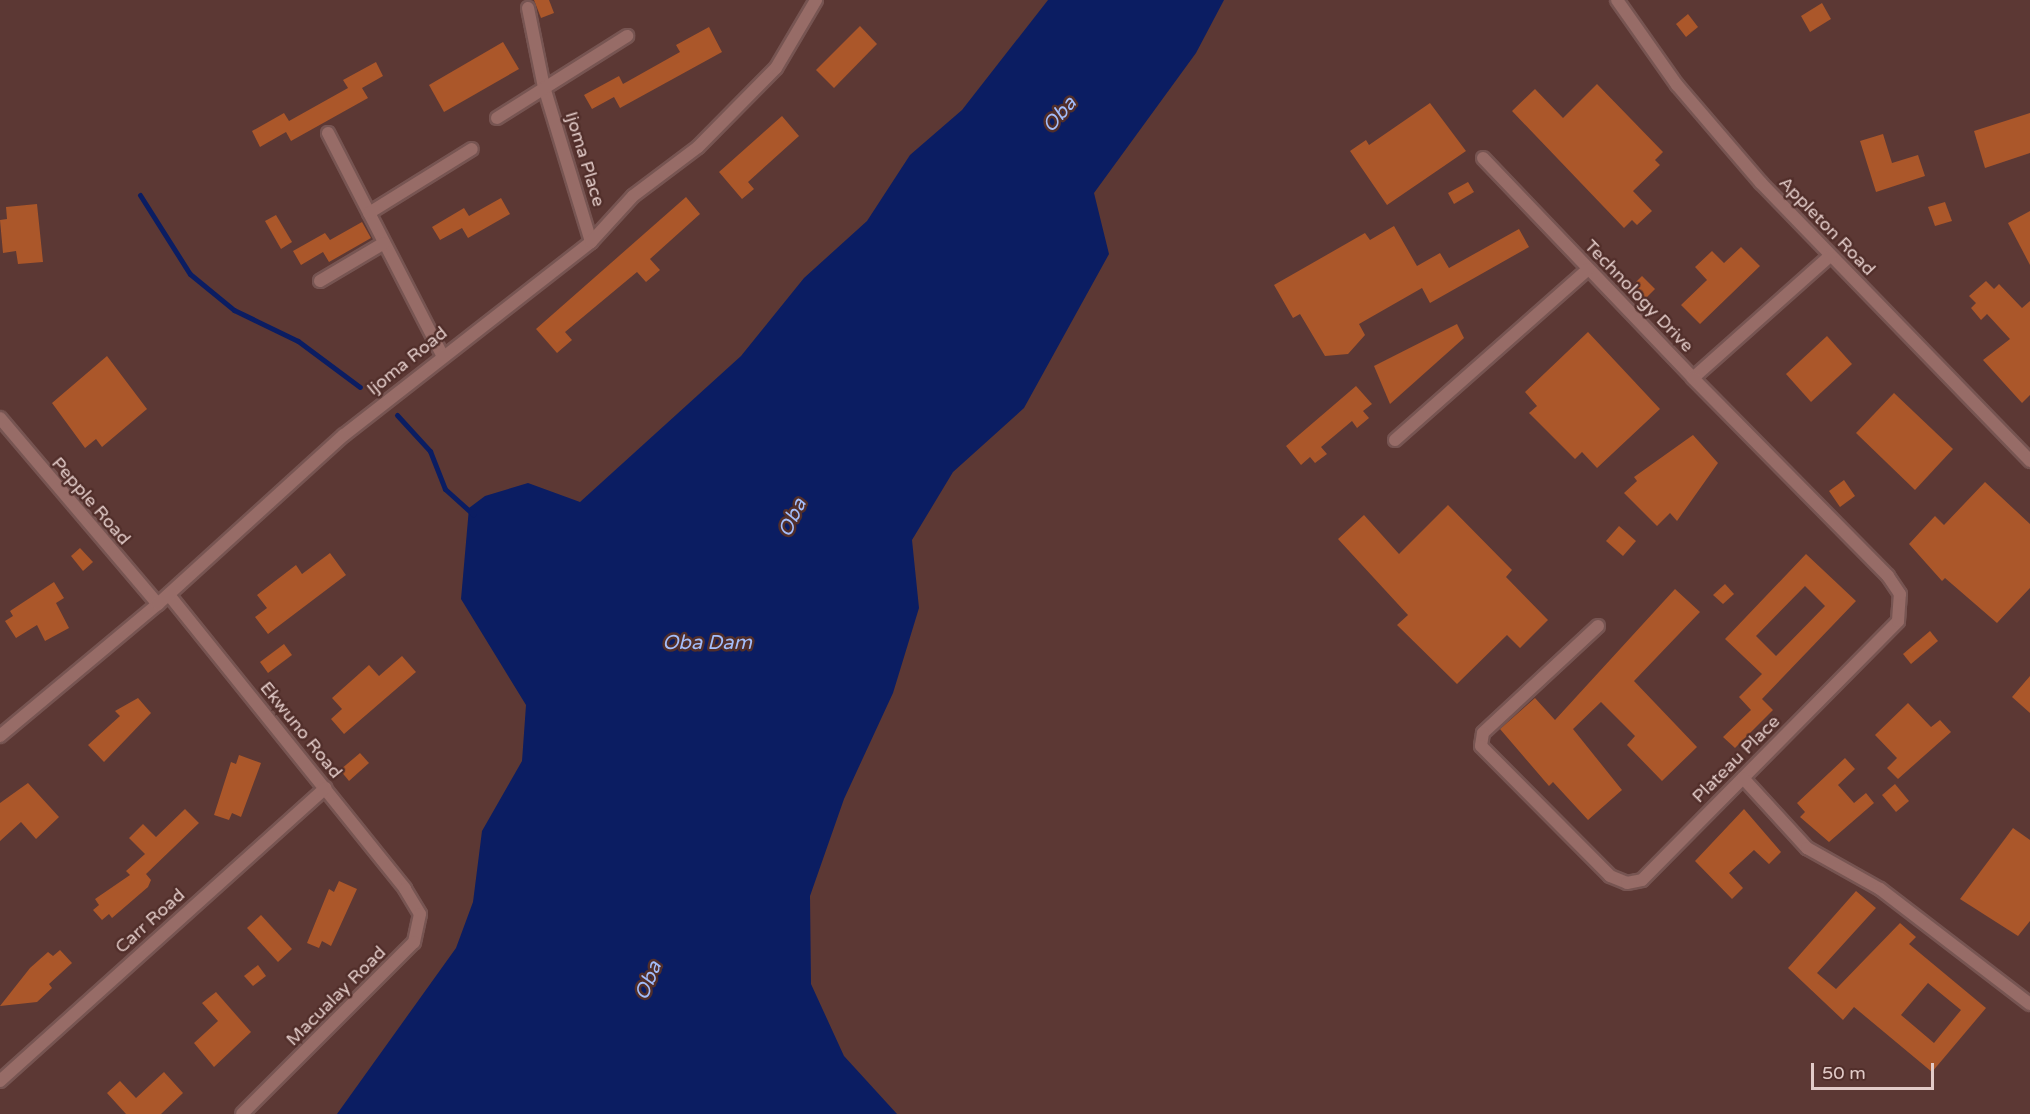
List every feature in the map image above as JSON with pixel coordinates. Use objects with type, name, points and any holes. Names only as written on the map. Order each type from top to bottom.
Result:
[{"type":"street","name":"Ijoma Road","points":[[0,736],[169,595],[344,435],[442,356],[591,242],[633,196],[698,147],[776,68],[816,0]]},
{"type":"street","name":"Appleton Road","points":[[1617,0],[1677,85],[1830,256],[2030,461]]},
{"type":"street","name":"Ijoma Place","points":[[528,8],[543,87],[591,242]]},
{"type":"street","points":[[496,118],[627,36]]},
{"type":"street","points":[[328,134],[442,356]]},
{"type":"street","points":[[369,213],[472,149]]},
{"type":"street","name":"Technology Drive","points":[[1483,158],[1693,378],[1830,256]]},
{"type":"street","points":[[320,281],[384,243]]},
{"type":"street","points":[[1395,440],[1588,269]]},
{"type":"street","name":"Plateau Place","points":[[1598,626],[1483,733],[1481,746],[1490,759],[1610,876],[1627,883],[1642,880],[1899,621],[1900,594],[1888,576],[1693,378]]},
{"type":"street","name":"Pepple Road","points":[[0,418],[158,604]]},
{"type":"street","name":"Ekwuno Road","points":[[169,595],[405,889]]},
{"type":"street","points":[[1743,778],[1807,848],[1880,889],[2030,1004]]},
{"type":"street","name":"Carr Road","points":[[0,1081],[325,788]]},
{"type":"street","name":"Macualay Road","points":[[242,1114],[414,942],[420,914],[405,889]]},
{"type":"water","name":"Oba Dam","points":[[1048,0],[1224,0],[1196,53],[1094,193],[1109,254],[1024,408],[953,472],[912,540],[919,608],[893,693],[844,799],[810,896],[811,984],[844,1056],[897,1114],[337,1114],[456,948],[473,902],[482,831],[522,761],[526,705],[461,599],[469,508],[485,496],[528,483],[580,502],[741,356],[804,278],[867,221],[910,155],[962,110]]},
{"type":"building","points":[[534,0],[549,0],[554,13],[541,18]]},
{"type":"building","points":[[1822,3],[1831,19],[1810,32],[1801,16]]},
{"type":"building","points":[[1688,14],[1698,27],[1686,37],[1676,24]]},
{"type":"building","points":[[860,26],[877,44],[834,88],[816,70]]},
{"type":"building","points":[[709,27],[722,52],[620,108],[614,97],[592,109],[584,95],[619,76],[623,84],[680,52],[676,45]]},
{"type":"building","points":[[503,42],[519,69],[444,112],[429,85]]},
{"type":"building","points":[[376,62],[383,76],[362,88],[368,98],[291,141],[286,132],[260,147],[252,131],[284,113],[289,121],[348,88],[343,80]]},
{"type":"building","points":[[1597,84],[1663,152],[1655,160],[1660,165],[1633,191],[1652,211],[1637,225],[1632,220],[1624,228],[1512,111],[1535,89],[1563,118]]},
{"type":"building","points":[[1430,103],[1466,151],[1387,205],[1350,151],[1366,140],[1369,145]]},
{"type":"building","points":[[2030,113],[2030,153],[1985,168],[1974,131]]},
{"type":"building","points":[[782,116],[799,136],[748,182],[754,189],[742,199],[719,172]]},
{"type":"building","points":[[1883,134],[1892,163],[1918,155],[1925,176],[1876,192],[1860,141]]},
{"type":"building","points":[[1468,182],[1474,192],[1454,204],[1448,193]]},
{"type":"building","points":[[686,197],[700,214],[650,259],[660,270],[646,282],[637,272],[565,332],[572,340],[557,353],[536,329]]},
{"type":"building","points":[[501,198],[510,214],[468,238],[462,228],[440,240],[432,227],[464,208],[469,216]]},
{"type":"building","points":[[1945,202],[1952,221],[1935,226],[1928,207]]},
{"type":"building","points":[[37,204],[43,262],[18,264],[16,251],[3,253],[0,220],[7,219],[6,207]]},
{"type":"building","points":[[2030,211],[2030,265],[2008,223]]},
{"type":"building","points":[[276,215],[292,242],[281,249],[265,221]]},
{"type":"building","points":[[362,222],[371,238],[329,262],[323,252],[301,265],[293,251],[325,233],[330,240]]},
{"type":"building","points":[[1394,226],[1417,266],[1440,253],[1449,268],[1519,229],[1529,247],[1430,303],[1422,288],[1359,324],[1365,335],[1348,354],[1325,356],[1300,314],[1293,318],[1274,285],[1365,233],[1370,240]]},
{"type":"building","points":[[1741,247],[1760,266],[1700,324],[1681,305],[1707,280],[1695,267],[1712,251],[1724,263]]},
{"type":"building","points":[[1642,276],[1655,289],[1645,299],[1632,286]]},
{"type":"building","points":[[1986,281],[1994,289],[1999,284],[2022,308],[2030,301],[2030,395],[2022,403],[1983,360],[2010,339],[1987,314],[1981,320],[1971,308],[1976,303],[1969,296]]},
{"type":"building","points":[[1457,324],[1464,338],[1390,404],[1374,366]]},
{"type":"building","points":[[1588,332],[1660,409],[1597,468],[1582,452],[1575,459],[1529,413],[1537,406],[1525,392]]},
{"type":"building","points":[[1827,336],[1852,364],[1811,402],[1786,374]]},
{"type":"building","points":[[107,356],[147,409],[102,447],[96,439],[85,448],[52,403]]},
{"type":"building","points":[[1356,386],[1372,404],[1363,411],[1369,418],[1357,428],[1352,421],[1321,447],[1327,454],[1315,463],[1310,457],[1301,465],[1286,446]]},
{"type":"building","points":[[1894,393],[1953,449],[1915,490],[1856,433]]},
{"type":"building","points":[[1693,435],[1718,463],[1677,521],[1670,513],[1657,526],[1624,493],[1637,481],[1634,477]]},
{"type":"building","points":[[1844,480],[1855,496],[1840,507],[1829,491]]},
{"type":"building","points":[[1985,482],[2030,524],[2030,588],[1997,623],[1945,578],[1942,581],[1909,544],[1935,516],[1944,525]]},
{"type":"building","points":[[1448,505],[1512,570],[1506,577],[1548,620],[1520,648],[1507,635],[1457,684],[1397,625],[1408,615],[1338,539],[1364,515],[1399,554]]},
{"type":"building","points":[[1619,526],[1636,541],[1623,556],[1606,541]]},
{"type":"building","points":[[80,548],[93,562],[83,571],[71,556]]},
{"type":"building","points":[[330,553],[346,575],[268,634],[255,617],[267,608],[257,595],[296,565],[302,574]]},
{"type":"building","points":[[1806,554],[1856,601],[1762,699],[1773,710],[1735,748],[1723,737],[1751,710],[1739,697],[1762,674],[1725,639]],"holes":[[[1805,586],[1825,606],[1776,656],[1756,636]]]},
{"type":"building","points":[[54,582],[64,598],[56,603],[69,628],[45,641],[37,625],[16,638],[5,621],[13,616],[10,611]]},
{"type":"building","points":[[1725,584],[1734,594],[1723,604],[1713,595]]},
{"type":"building","points":[[1675,589],[1700,612],[1634,681],[1697,747],[1662,781],[1627,745],[1635,736],[1601,702],[1573,729],[1622,790],[1588,820],[1553,782],[1549,786],[1500,729],[1535,698],[1555,720]]},
{"type":"building","points":[[1930,631],[1938,641],[1911,664],[1903,654]]},
{"type":"building","points":[[284,644],[292,655],[268,673],[260,662]]},
{"type":"building","points":[[402,656],[416,672],[344,734],[331,719],[342,709],[332,698],[369,665],[379,676]]},
{"type":"building","points":[[2030,676],[2030,713],[2012,697]]},
{"type":"building","points":[[138,698],[151,713],[104,762],[88,745],[120,716],[115,711]]},
{"type":"building","points":[[1908,703],[1931,727],[1940,720],[1951,732],[1898,779],[1887,768],[1897,758],[1875,735]]},
{"type":"building","points":[[360,753],[369,763],[349,781],[340,770]]},
{"type":"building","points":[[239,755],[261,763],[241,817],[232,813],[229,820],[214,815],[231,762],[236,764]]},
{"type":"building","points":[[1845,758],[1855,769],[1838,785],[1854,803],[1866,793],[1874,803],[1829,842],[1800,817],[1805,812],[1797,803]]},
{"type":"building","points":[[28,783],[59,817],[36,839],[21,822],[0,841],[0,803]]},
{"type":"building","points":[[1895,784],[1909,801],[1896,812],[1882,795]]},
{"type":"building","points":[[185,809],[199,823],[146,874],[151,880],[148,887],[112,918],[109,914],[102,920],[93,910],[99,905],[95,899],[130,875],[126,871],[145,854],[129,838],[143,824],[156,837]]},
{"type":"building","points":[[1744,809],[1781,852],[1769,864],[1754,850],[1729,873],[1743,888],[1732,899],[1695,861]]},
{"type":"building","points":[[2013,828],[2030,840],[2030,921],[2018,936],[1960,899]]},
{"type":"building","points":[[339,881],[357,889],[331,946],[322,941],[319,948],[307,943],[329,889],[334,892]]},
{"type":"building","points":[[1856,891],[1876,908],[1817,973],[1836,989],[1900,923],[1916,937],[1909,944],[1986,1008],[1932,1072],[1854,1007],[1843,1020],[1788,968]],"holes":[[[1928,983],[1961,1010],[1934,1043],[1901,1015]]]},
{"type":"building","points":[[261,915],[292,949],[278,962],[247,928]]},
{"type":"building","points":[[60,950],[72,963],[49,984],[52,988],[37,1002],[0,1006],[30,968],[48,952],[53,956]]},
{"type":"building","points":[[258,965],[266,976],[253,986],[244,976]]},
{"type":"building","points":[[216,992],[251,1032],[214,1067],[194,1043],[218,1021],[202,1003]]},
{"type":"building","points":[[164,1072],[183,1093],[161,1114],[126,1114],[107,1093],[120,1081],[136,1098]]},
{"type":"waterway","points":[[140,195],[190,274],[234,310],[298,341],[360,387]]},
{"type":"waterway","points":[[397,415],[430,451],[445,489],[473,514]]},
{"type":"water label","name":"Oba","points":[[1060,115]]},
{"type":"water label","name":"Oba","points":[[793,518]]},
{"type":"water label","name":"Oba","points":[[649,981]]}]
